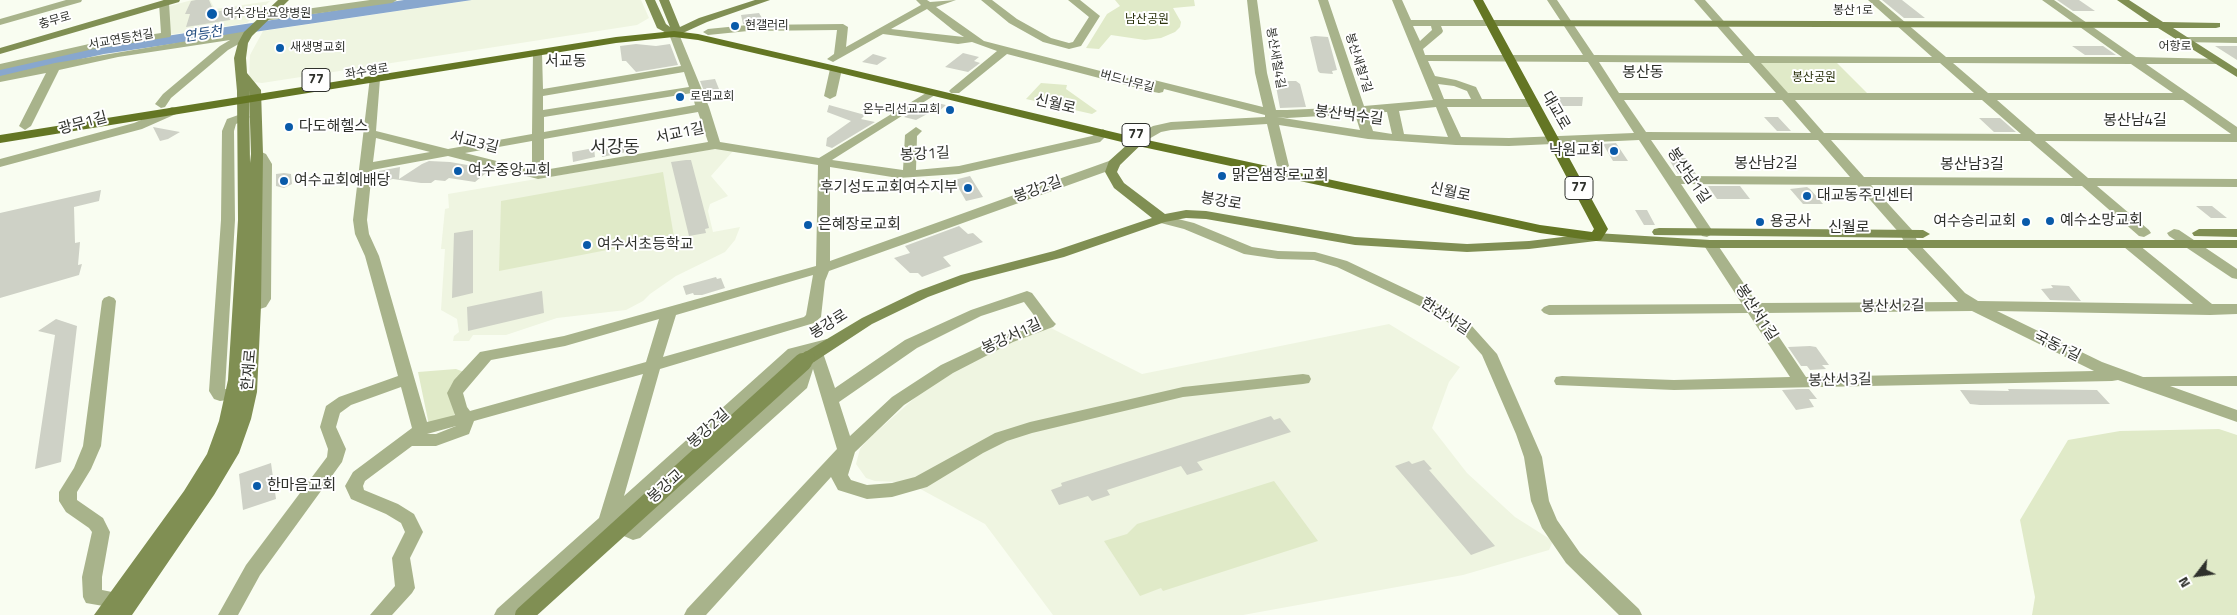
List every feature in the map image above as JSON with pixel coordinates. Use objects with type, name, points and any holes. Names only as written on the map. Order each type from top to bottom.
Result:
[{"type":"main road","name":"대교로","points":[[1478,0],[1553,140],[1598,233]]},
{"type":"main road","name":"좌수영로","points":[[0,130],[113,116],[172,111],[248,99],[346,79],[661,26]]},
{"type":"main road","name":"좌수영로","points":[[346,79],[374,79],[678,29]]},
{"type":"main road","name":"신월로","points":[[678,29],[708,32],[955,91],[1141,139],[1540,228],[1598,233]]},
{"type":"main road","name":"신월로","points":[[678,29],[698,37],[835,62],[931,93],[1103,133],[1283,166],[1598,233]]},
{"type":"main road","name":"좌수영로","points":[[0,139],[113,116],[161,104],[248,99]]},
{"type":"street","points":[[0,22],[77,0]]},
{"type":"street","name":"충무로","points":[[0,51],[175,0]]},
{"type":"street","points":[[161,104],[167,96],[224,48],[248,34],[284,0]]},
{"type":"street","points":[[263,18],[389,0],[386,13]]},
{"type":"street","points":[[650,0],[661,26],[678,29],[765,0]]},
{"type":"street","points":[[664,0],[678,29]]},
{"type":"street","points":[[835,62],[925,3],[951,0]]},
{"type":"street","points":[[986,0],[1013,21],[1048,40],[1064,46],[1085,45],[1104,15],[1081,0]]},
{"type":"street","points":[[1073,0],[1095,14],[1076,45]]},
{"type":"street","name":"봉산새철4길","points":[[1252,0],[1261,73],[1273,117],[1283,166]]},
{"type":"street","name":"봉산새철7길","points":[[1323,0],[1368,135]]},
{"type":"street","points":[[1396,0],[1456,141]]},
{"type":"street","name":"봉산남1길","points":[[1552,0],[1708,238]]},
{"type":"street","points":[[1699,0],[1786,96],[1910,239]]},
{"type":"street","points":[[1873,0],[2144,233]]},
{"type":"street","points":[[2047,0],[2237,133]]},
{"type":"street","points":[[2122,0],[2237,74]]},
{"type":"street","points":[[0,67],[89,46],[166,35],[164,3]]},
{"type":"street","points":[[925,3],[976,41]]},
{"type":"street","points":[[1406,23],[1490,23]]},
{"type":"street","points":[[1419,54],[1438,31],[1435,23]]},
{"type":"street","name":"봉산1로","points":[[1490,23],[2216,25]]},
{"type":"street","points":[[708,32],[748,28],[843,27],[830,96]]},
{"type":"street","name":"서교1길","points":[[538,176],[715,145],[703,107],[687,68],[678,29]]},
{"type":"street","points":[[881,31],[958,42],[976,41]]},
{"type":"street","points":[[248,34],[241,50],[241,73],[248,99]]},
{"type":"street","name":"서교연등천길","points":[[0,79],[118,54],[248,34]]},
{"type":"street","points":[[2184,40],[2237,40]]},
{"type":"street","name":"버드나무길","points":[[976,41],[1149,88],[1154,83],[1273,117]]},
{"type":"street","points":[[955,91],[1005,50]]},
{"type":"street","points":[[537,52],[538,176]]},
{"type":"street","points":[[1419,54],[1508,59],[2133,60]]},
{"type":"street","name":"어항로","points":[[2133,60],[2216,61]]},
{"type":"street","points":[[25,126],[55,66]]},
{"type":"street","points":[[538,94],[687,68]]},
{"type":"street","points":[[374,79],[360,220],[362,234],[372,256],[407,379],[416,441],[449,437],[463,430],[466,419],[809,320],[813,316],[818,281],[822,268],[824,161],[827,157],[931,93]]},
{"type":"street","points":[[1430,79],[1456,83],[1472,88],[1478,103]]},
{"type":"street","points":[[538,114],[696,89]]},
{"type":"street","points":[[1616,96],[1986,97]]},
{"type":"street","name":"봉산남4길","points":[[1986,97],[2186,97]]},
{"type":"street","name":"한재로","points":[[104,615],[118,608],[184,528],[230,452],[243,419],[249,392],[254,306],[262,304],[264,300],[266,164],[262,157],[257,154],[248,99]]},
{"type":"street","name":"한재로","points":[[118,608],[195,487],[218,446],[234,394],[245,220],[248,99]]},
{"type":"street","points":[[1273,117],[1440,103],[1532,103]]},
{"type":"street","points":[[366,167],[703,107]]},
{"type":"street","points":[[1392,108],[1399,138]]},
{"type":"street","name":"광무1길","points":[[0,163],[129,129],[172,111]]},
{"type":"street","name":"봉산벅수길","points":[[1141,139],[1157,129],[1171,126],[1273,117],[1368,135],[1399,138],[1456,141],[1553,140]]},
{"type":"street","points":[[909,174],[911,135],[916,131]]},
{"type":"street","name":"서교3길","points":[[370,133],[538,176]]},
{"type":"street","name":"봉강1길","points":[[715,145],[909,174],[952,171],[995,162],[1096,139],[1103,133]]},
{"type":"street","points":[[1553,140],[1642,136]]},
{"type":"street","name":"봉산남2길","points":[[1642,136],[1821,136]]},
{"type":"street","name":"봉산남3길","points":[[1821,136],[2032,137]]},
{"type":"street","name":"봉산남4길","points":[[2032,137],[2237,138]]},
{"type":"street","points":[[1141,139],[1114,164],[1111,172],[1116,182],[1162,219]]},
{"type":"street","name":"봉강2길","points":[[466,419],[459,407],[455,393],[460,384],[486,356],[565,341],[822,268],[1114,164]]},
{"type":"street","name":"봉산남2길","points":[[1671,180],[1861,181]]},
{"type":"street","name":"봉산남3길","points":[[1861,181],[2084,182]]},
{"type":"street","points":[[2084,182],[2237,182]]},
{"type":"street","name":"봉강로","points":[[817,352],[875,316],[923,294],[966,278],[1076,249],[1162,219],[1186,214],[1198,214],[1318,236],[1431,246],[1499,247],[1598,233]]},
{"type":"street","name":"한산사길","points":[[1162,219],[1189,226],[1249,251],[1278,255],[1315,256],[1342,264],[1437,309],[1466,328],[1489,354],[1524,434],[1533,457],[1540,501],[1549,523],[1568,552],[1584,570],[1632,615]]},
{"type":"street","name":"신월로","points":[[1598,233],[1708,238],[2237,244]]},
{"type":"street","name":"신월로","points":[[1910,239],[2144,233],[2237,233]]},
{"type":"street","points":[[2174,233],[2187,244],[2237,275]]},
{"type":"street","name":"봉산서1길","points":[[1708,238],[1801,382]]},
{"type":"street","name":"국동1길","points":[[1910,239],[1960,296],[1975,306],[2119,375],[2237,416]]},
{"type":"street","points":[[2130,244],[2210,310]]},
{"type":"street","name":"봉강서1길","points":[[694,615],[871,425],[898,401],[924,382],[977,353],[1048,324],[1027,296],[976,313],[928,335],[894,354],[830,400]]},
{"type":"street","points":[[108,301],[92,446],[82,469],[68,492],[68,501],[72,506],[96,522],[102,532],[92,577],[93,597],[118,608]]},
{"type":"street","name":"봉산서2길","points":[[1549,310],[1753,310],[1975,306],[2237,309]]},
{"type":"street","points":[[669,311],[607,520],[633,533],[801,384],[817,352]]},
{"type":"street","points":[[817,352],[846,452],[839,475],[844,485],[867,492],[892,490],[921,482],[1001,437],[1030,428],[1183,392],[1303,379]]},
{"type":"street","name":"봉강2길","points":[[504,615],[794,353],[817,352]]},
{"type":"street","name":"봉강교","points":[[524,615],[817,352]]},
{"type":"street","name":"봉산서3길","points":[[1562,381],[1674,385],[2119,375]]},
{"type":"street","points":[[228,615],[254,570],[336,458],[336,449],[328,427],[332,410],[345,401],[407,379]]},
{"type":"street","points":[[2137,382],[2237,381]]},
{"type":"street","points":[[380,615],[404,588],[401,558],[414,532],[414,528],[408,519],[392,509],[361,497],[355,491],[354,486],[359,477],[416,434]]},
{"type":"shaded area","name":"여수강남요양병원","points":[[192,0],[210,0],[215,9],[270,1],[247,23],[168,35],[166,7]]},
{"type":"shaded area","points":[[473,0],[641,0],[649,18],[637,25],[262,83],[253,82],[249,79],[250,55],[263,31]]},
{"type":"shaded area","name":"여수서초등학교","points":[[713,149],[734,150],[711,176],[728,196],[710,204],[708,211],[713,232],[740,227],[735,240],[725,252],[676,276],[643,301],[626,310],[557,318],[506,335],[473,335],[469,341],[453,341],[454,336],[459,332],[457,319],[441,310],[445,249],[441,249],[445,209],[449,208],[448,194]]},
{"type":"shaded area","points":[[1389,324],[1460,367],[1449,382],[1432,428],[1467,473],[1515,517],[1553,541],[1549,550],[1463,575],[1243,615],[1053,615],[985,524],[913,485],[875,481],[866,478],[856,464],[860,449],[867,440],[925,389],[996,348],[1049,327],[1142,374]]},
{"type":"green space","name":"남산공원","points":[[1115,0],[1194,0],[1195,6],[1173,8],[1181,22],[1180,27],[1175,32],[1161,38],[1145,40],[1111,35],[1099,49],[1086,48],[1107,14],[1120,6]]},
{"type":"green space","name":"봉산공원","points":[[1763,62],[1836,62],[1868,94],[1787,93],[1760,64]]},
{"type":"green space","points":[[1041,83],[1067,85],[1066,89],[1097,111],[1092,114],[1026,99]]},
{"type":"green space","points":[[663,172],[674,237],[499,271],[501,201]]},
{"type":"green space","points":[[456,369],[464,372],[448,392],[455,414],[451,418],[429,425],[418,372]]},
{"type":"green space","points":[[2219,429],[2237,435],[2237,615],[2032,615],[2035,597],[2020,520],[2068,440],[2120,431]]},
{"type":"green space","points":[[1274,481],[1318,541],[1163,591],[1161,588],[1140,596],[1104,541],[1127,534],[1137,524]]},
{"type":"water","name":"연등천","points":[[404,0],[472,0],[104,54],[0,77],[0,68],[87,48]]},
{"type":"building","points":[[209,0],[214,12],[238,8],[236,19],[186,27],[190,14],[185,14],[191,1]]},
{"type":"building","points":[[1882,0],[1902,0],[1925,18],[1904,18]]},
{"type":"building","points":[[2057,0],[2079,0],[2095,11],[2073,11]]},
{"type":"building","points":[[759,13],[765,23],[743,24],[741,15]]},
{"type":"building","points":[[1310,37],[1328,37],[1337,70],[1332,71],[1333,74],[1320,73],[1318,71]]},
{"type":"building","points":[[636,44],[656,46],[670,44],[678,65],[636,72],[626,61],[622,61],[620,46]]},
{"type":"building","points":[[2072,46],[2103,46],[2116,55],[2085,55]]},
{"type":"building","points":[[2215,46],[2237,46],[2237,60]]},
{"type":"building","points":[[963,53],[979,57],[974,61],[980,63],[968,72],[945,67]]},
{"type":"building","points":[[873,54],[887,58],[877,65],[862,62]]},
{"type":"building","points":[[715,79],[719,89],[704,91],[700,81]]},
{"type":"building","points":[[1275,81],[1296,81],[1300,84],[1306,107],[1280,108]]},
{"type":"building","points":[[1544,97],[1583,97],[1582,106],[1549,106]]},
{"type":"building","points":[[933,102],[946,105],[937,113],[924,110]]},
{"type":"building","points":[[829,105],[865,115],[861,119],[875,122],[832,148],[826,146],[827,138],[851,121],[827,112]]},
{"type":"building","points":[[917,109],[929,113],[916,120],[904,117]]},
{"type":"building","points":[[1764,117],[1778,117],[1791,131],[1777,131]]},
{"type":"building","points":[[1979,118],[2000,118],[2016,132],[1994,132]]},
{"type":"building","points":[[153,127],[180,132],[160,141]]},
{"type":"building","points":[[628,142],[631,151],[602,157],[600,147]]},
{"type":"building","name":"낙원교회","points":[[1616,143],[1628,161],[1613,161],[1603,144]]},
{"type":"building","points":[[594,148],[595,157],[573,162],[572,152]]},
{"type":"building","points":[[1668,158],[1686,158],[1696,174],[1678,174]]},
{"type":"building","name":"여수서초등학교","points":[[691,160],[709,228],[705,229],[706,233],[689,236],[671,162]]},
{"type":"building","name":"여수중앙교회","points":[[429,161],[450,162],[491,169],[475,182],[449,178],[445,181],[435,180],[431,183],[393,179],[378,182],[379,171],[400,167],[399,179]]},
{"type":"building","name":"여수교회예배당","points":[[276,174],[291,174],[292,184],[284,188],[276,186]]},
{"type":"building","name":"후기성도교회여수지부","points":[[970,176],[983,197],[966,201],[954,180]]},
{"type":"building","points":[[1708,186],[1740,186],[1750,199],[1717,199]]},
{"type":"building","name":"대교동주민센터","points":[[1807,187],[1823,204],[1803,204],[1790,189]]},
{"type":"building","points":[[101,190],[99,201],[74,207],[75,243],[80,242],[78,265],[82,264],[79,275],[0,298],[0,213]]},
{"type":"building","points":[[2196,206],[2212,206],[2227,218],[2211,218]]},
{"type":"building","points":[[1635,210],[1647,210],[1655,225],[1644,225]]},
{"type":"building","points":[[959,226],[968,234],[973,233],[983,242],[943,257],[951,266],[922,277],[918,273],[910,273],[894,258],[910,253],[905,246]]},
{"type":"building","points":[[473,230],[473,293],[452,298],[454,233]]},
{"type":"building","points":[[716,277],[717,279],[721,278],[725,288],[702,295],[694,295],[693,293],[686,295],[683,286]]},
{"type":"building","points":[[2051,285],[2069,286],[2081,301],[2050,300],[2041,289],[2053,288]]},
{"type":"building","points":[[542,291],[544,313],[468,331],[467,307]]},
{"type":"building","points":[[56,319],[77,326],[61,462],[35,469],[55,335],[38,331]]},
{"type":"building","points":[[1788,347],[1816,347],[1829,365],[1822,365],[1826,369],[1810,370],[1807,366],[1801,366]]},
{"type":"building","points":[[1809,389],[1817,399],[1809,399],[1814,407],[1796,410],[1782,390]]},
{"type":"building","points":[[2008,389],[2097,390],[2110,404],[1980,405],[1970,404],[1960,390],[2009,391]]},
{"type":"building","points":[[1271,416],[1274,420],[1280,418],[1291,432],[1197,462],[1203,470],[1187,475],[1181,466],[1107,490],[1110,495],[1092,501],[1088,496],[1059,505],[1051,490],[1062,486],[1061,483]]},
{"type":"building","points":[[1424,460],[1432,469],[1429,470],[1495,546],[1471,555],[1395,466],[1409,461],[1412,464]]},
{"type":"building","name":"한마음교회","points":[[271,463],[276,499],[243,510],[239,474]]},
{"type":"place","name":"여수강남요양병원","points":[[212,14]]},
{"type":"place","name":"현갤러리","points":[[735,26]]},
{"type":"place","name":"새생명교회","points":[[280,48]]},
{"type":"place","name":"로뎀교회","points":[[680,97]]},
{"type":"place","name":"온누리선교교회","points":[[950,110]]},
{"type":"place","name":"다도해헬스","points":[[289,127]]},
{"type":"place","name":"낙원교회","points":[[1614,151]]},
{"type":"place","name":"여수중앙교회","points":[[458,171]]},
{"type":"place","name":"맑은샘장로교회","points":[[1222,176]]},
{"type":"place","name":"여수교회예배당","points":[[284,181]]},
{"type":"place","name":"후기성도교회여수지부","points":[[968,188]]},
{"type":"place","name":"대교동주민센터","points":[[1807,196]]},
{"type":"place","name":"예수소망교회","points":[[2050,221]]},
{"type":"place","name":"용궁사","points":[[1760,222]]},
{"type":"place","name":"여수승리교회","points":[[2026,222]]},
{"type":"place","name":"은혜장로교회","points":[[808,225]]},
{"type":"place","name":"여수서초등학교","points":[[587,245]]},
{"type":"place","name":"한마음교회","points":[[257,486]]},
{"type":"district","name":"서교동","points":[[566,62]]},
{"type":"district","name":"봉산동","points":[[1643,73]]},
{"type":"district","name":"서강동","points":[[615,149]]}]
